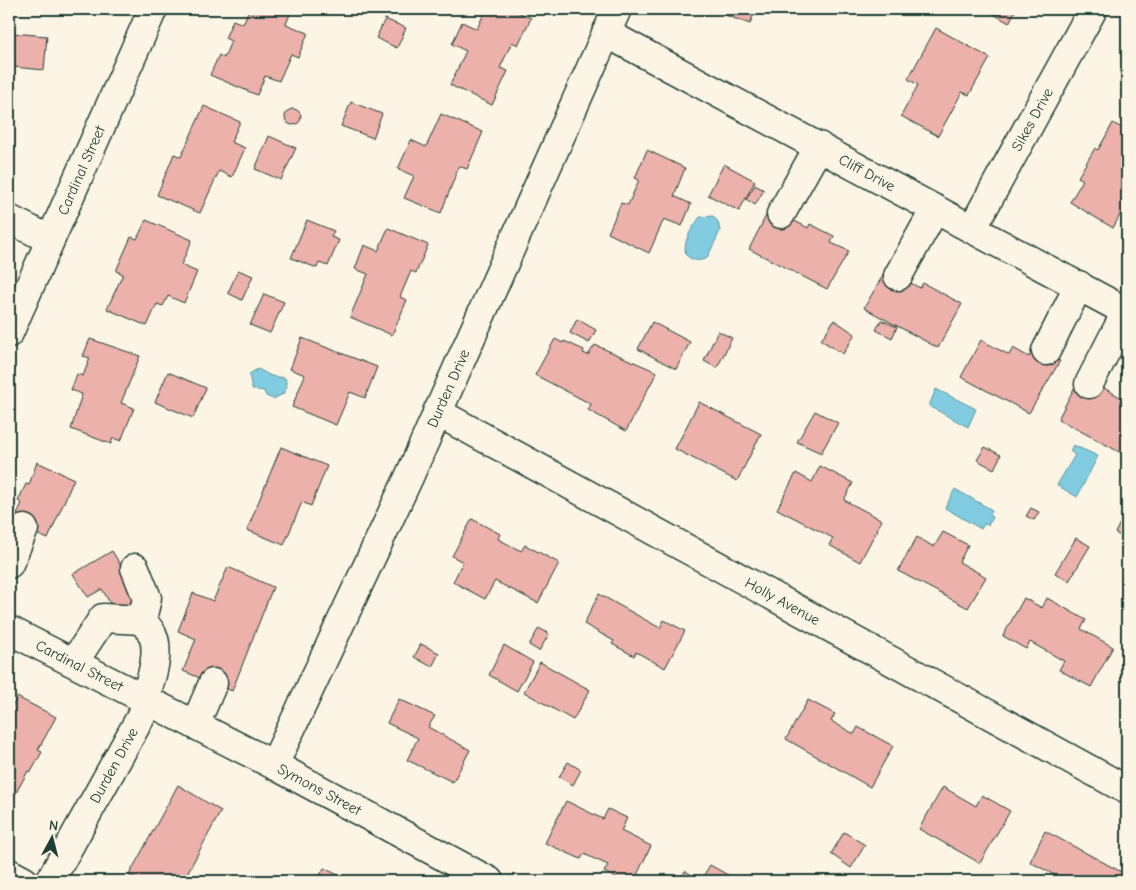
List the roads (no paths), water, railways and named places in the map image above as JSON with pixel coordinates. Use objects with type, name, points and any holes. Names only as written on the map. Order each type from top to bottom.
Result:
[{"type":"street","name":"Cardinal Street","points":[[9,333],[49,239],[153,9]]},
{"type":"street","name":"Sikes Drive","points":[[972,229],[1093,9]]},
{"type":"street","name":"Cliff Drive","points":[[612,21],[819,146],[1127,312]]},
{"type":"street","name":"Durden Drive","points":[[274,765],[437,412],[612,21]]},
{"type":"street","points":[[781,214],[819,146]]},
{"type":"street","points":[[898,276],[935,209]]},
{"type":"street","points":[[9,218],[49,239]]},
{"type":"street","points":[[1046,351],[1079,285]]},
{"type":"street","points":[[1088,384],[1127,312]]},
{"type":"street","name":"Holly Avenue","points":[[437,412],[1127,790]]},
{"type":"street","points":[[9,564],[24,529]]},
{"type":"street","points":[[74,662],[103,618],[142,620],[147,598],[134,568]]},
{"type":"street","name":"Durden Drive","points":[[53,880],[146,700],[155,666],[154,637],[142,620]]},
{"type":"street","name":"Cardinal Street","points":[[9,630],[146,700]]},
{"type":"street","points":[[195,725],[213,683]]},
{"type":"street","name":"Symons Street","points":[[146,700],[274,765],[459,874],[489,881]]},
{"type":"street","points":[[9,873],[24,881]]},
{"type":"water","points":[[713,216],[718,222],[720,231],[707,258],[701,260],[691,259],[686,255],[685,250],[689,235],[700,217]]},
{"type":"water","points":[[258,369],[271,376],[285,378],[287,387],[283,394],[273,399],[266,396],[264,391],[252,389],[249,374]]},
{"type":"water","points":[[936,389],[976,409],[968,427],[929,406]]},
{"type":"water","points":[[1073,445],[1098,456],[1077,497],[1057,485],[1075,455],[1070,451]]},
{"type":"water","points":[[955,489],[992,510],[990,515],[993,518],[988,525],[984,524],[981,529],[945,508]]}]
